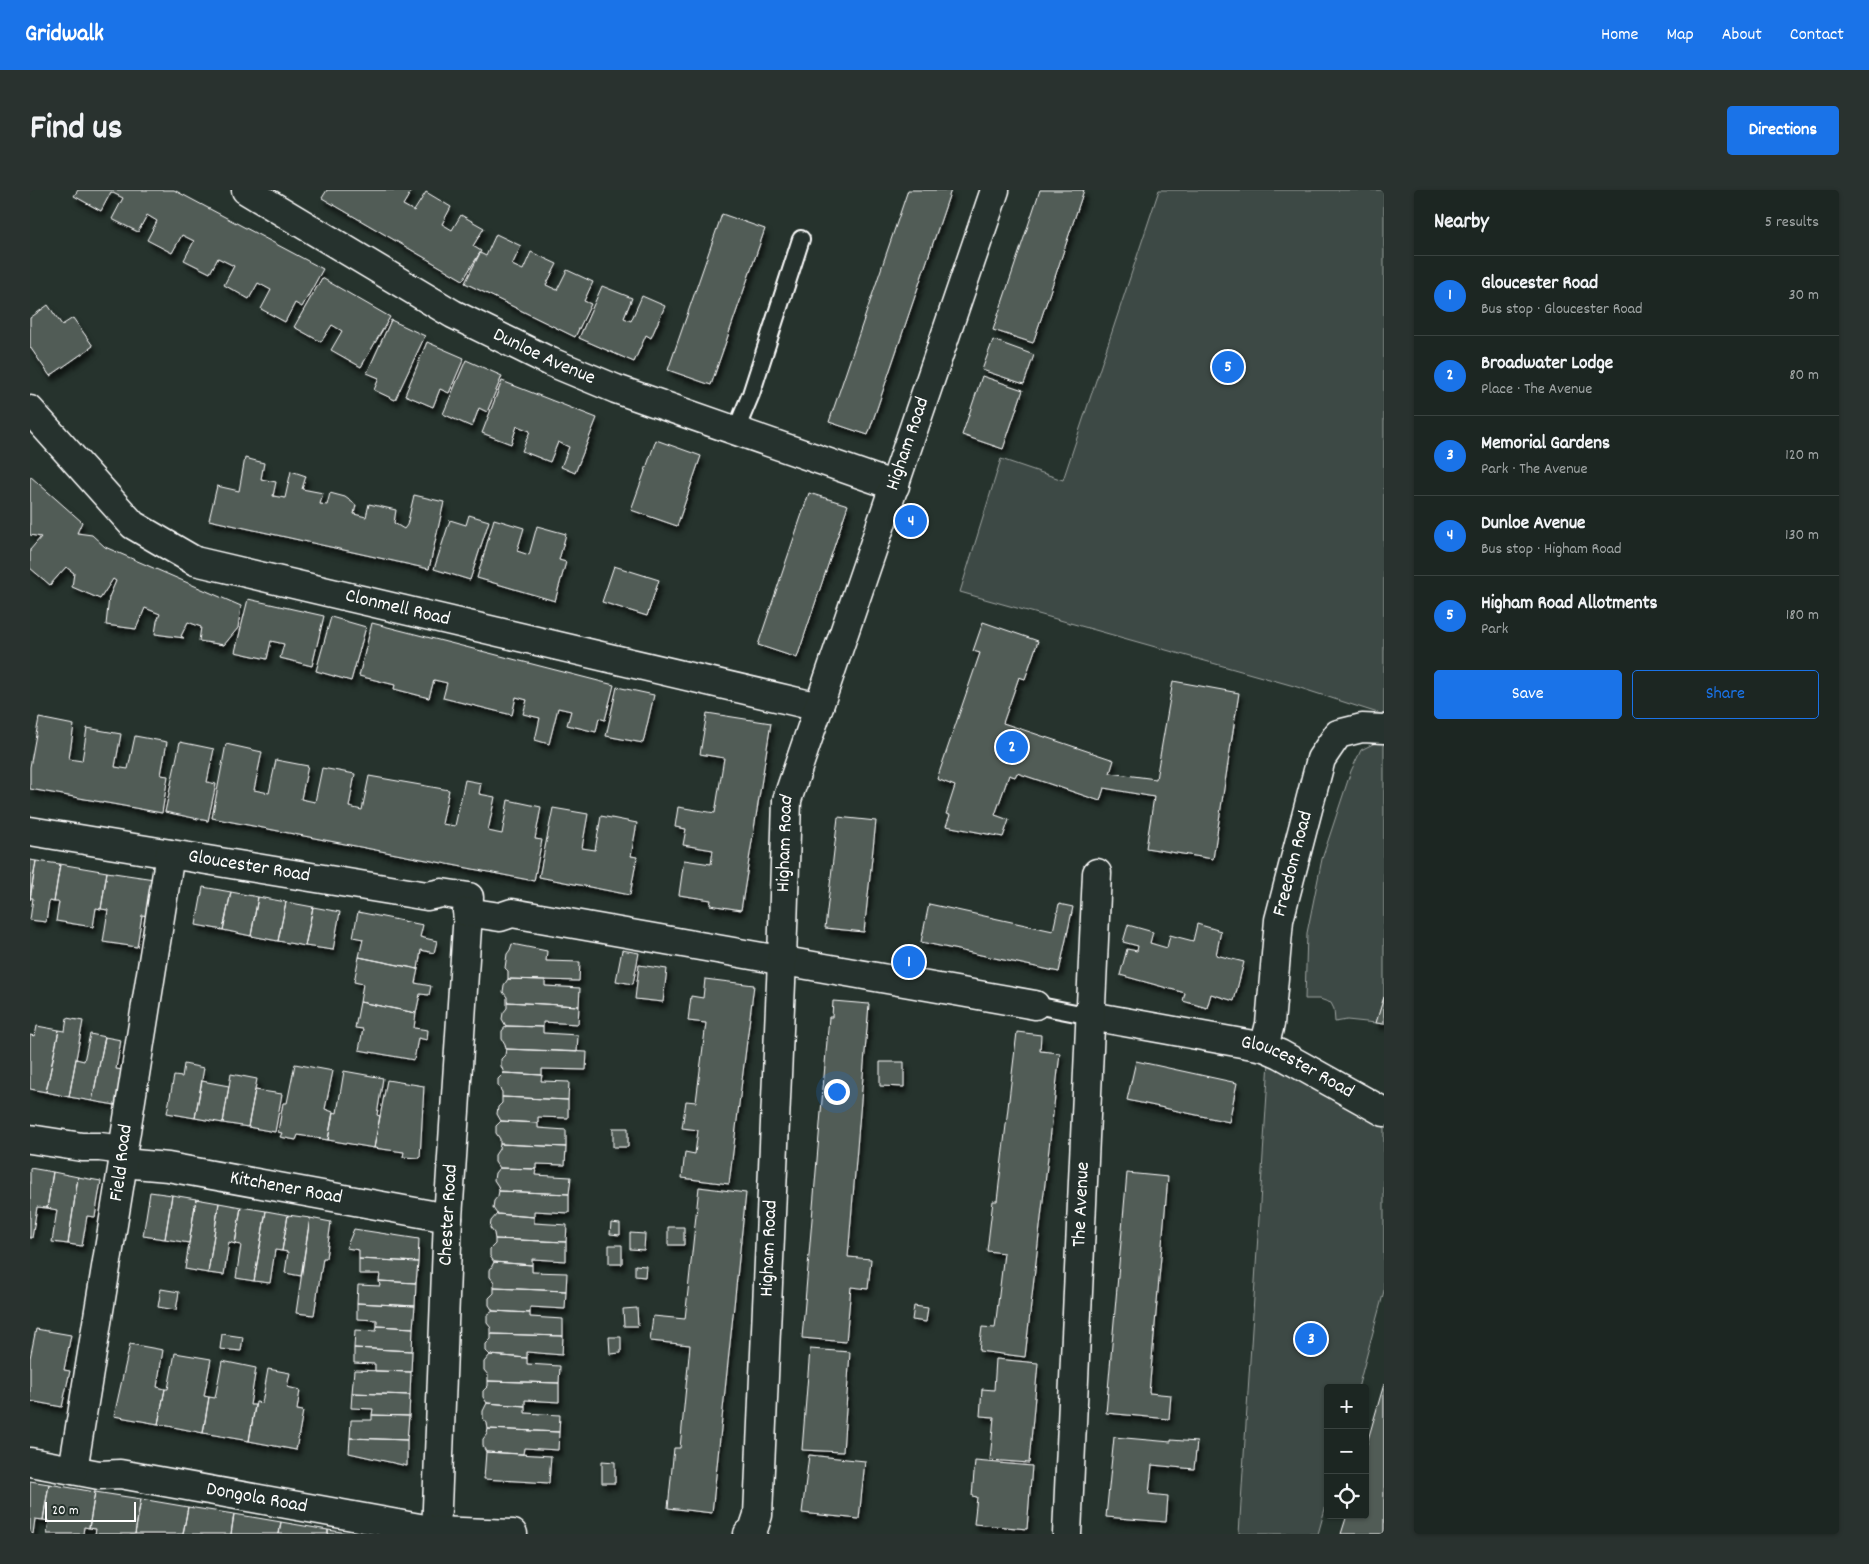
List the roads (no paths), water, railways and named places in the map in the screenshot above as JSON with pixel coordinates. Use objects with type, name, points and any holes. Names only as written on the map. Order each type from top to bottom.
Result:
[{"type":"street","name":"Dunloe Avenue","points":[[246,190],[453,314],[542,357],[616,389],[895,486]]},
{"type":"street","name":"Higham Road","points":[[750,1532],[758,1514],[759,1505],[787,800],[995,190]]},
{"type":"street","name":"Clonmell Road","points":[[30,410],[133,525],[195,561],[819,707]]},
{"type":"street","name":"Freedom Road","points":[[1264,1047],[1270,1024],[1278,920],[1321,759],[1338,734],[1362,728],[1384,729]]},
{"type":"street","name":"Gloucester Road","points":[[30,831],[428,896],[442,893],[500,917],[512,913],[1035,1005]]},
{"type":"street","name":"Field Road","points":[[73,1470],[170,854]]},
{"type":"street","name":"The Avenue","points":[[1067,1534],[1097,874]]},
{"type":"street","name":"Chester Road","points":[[436,1533],[448,1218],[468,904]]},
{"type":"street","name":"Gloucester Road","points":[[1091,1016],[1264,1047],[1384,1112]]},
{"type":"street","name":"Kitchener Road","points":[[30,1139],[82,1148],[100,1147],[123,1156],[168,1166],[448,1218]]},
{"type":"street","name":"Dongola Road","points":[[30,1462],[99,1474],[120,1474],[436,1533],[513,1534]]},
{"type":"lane","points":[[736,430],[751,394],[801,239]]},
{"type":"lane","name":"Gloucester Road","points":[[1035,1005],[1091,1016]]},
{"type":"place","name":"Higham Road Allotments","points":[[1228,367]]},
{"type":"place","name":"Dunloe Avenue","points":[[911,521]]},
{"type":"place","name":"Broadwater Lodge","points":[[1012,747]]},
{"type":"place","name":"Gloucester Road","points":[[909,962]]},
{"type":"place","name":"Memorial Gardens","points":[[1311,1339]]}]
